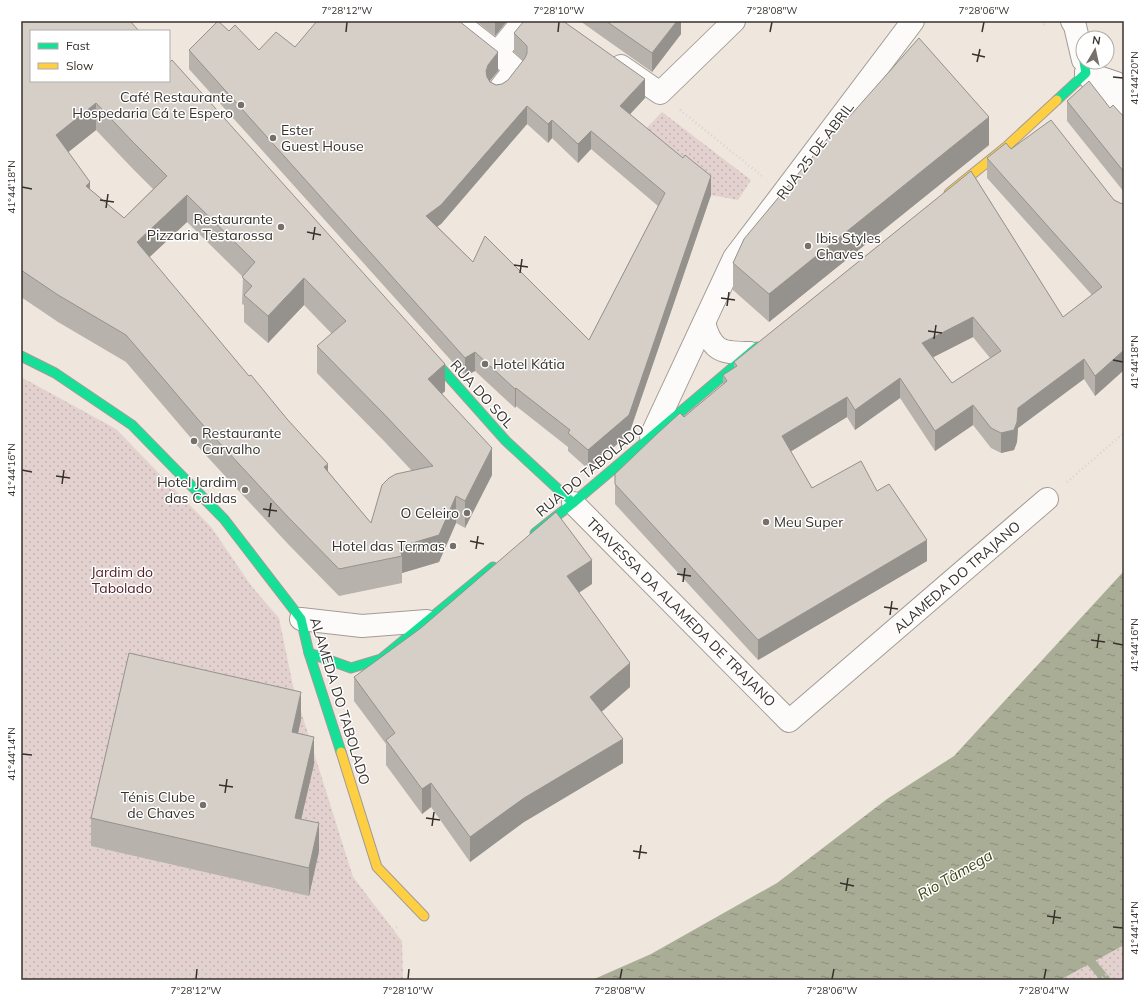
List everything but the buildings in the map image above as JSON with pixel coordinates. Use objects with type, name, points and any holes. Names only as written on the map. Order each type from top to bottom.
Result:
[{"type":"street","points":[[456,21],[515,69],[498,91]]},
{"type":"street","points":[[497,53],[523,21]]},
{"type":"street","points":[[602,52],[660,93],[734,21]]},
{"type":"street","name":"RUA 25 DE ABRIL","points":[[651,436],[734,258],[913,21]]},
{"type":"street","points":[[944,197],[1006,147],[1044,112],[1080,70]]},
{"type":"street","points":[[1088,70],[1124,118]]},
{"type":"street","points":[[1093,70],[1116,83],[1124,92]]},
{"type":"street","points":[[1044,112],[1058,130]]},
{"type":"street","points":[[704,323],[708,337],[716,347],[731,353],[758,346]]},
{"type":"street","name":"RUA DO SOL","points":[[416,341],[506,441],[573,503]]},
{"type":"street","name":"RUA DO TABOLADO","points":[[530,537],[573,503],[758,346]]},
{"type":"street","name":"ALAMEDA DO TABOLADO","points":[[21,356],[55,373],[132,425],[224,519],[301,619],[309,653],[377,867],[424,916]]},
{"type":"street","name":"ALAMEDA DO TRAJANO","points":[[789,721],[1047,499]]},
{"type":"street","name":"TRAVESSA DA ALAMEDA DE TRAJANO","points":[[573,503],[789,721]]},
{"type":"street","points":[[309,653],[351,668],[381,659],[500,562]]},
{"type":"street","points":[[301,619],[362,626],[427,621]]},
{"type":"path","points":[[660,93],[783,193]]},
{"type":"path","points":[[1047,499],[1124,433]]},
{"type":"path","points":[[21,506],[45,479]]},
{"type":"path","points":[[21,668],[27,666],[78,635],[89,609]]},
{"type":"path","points":[[150,980],[284,956],[359,940],[424,916]]},
{"type":"path","points":[[1099,980],[1124,961]]},
{"type":"path","points":[[1121,964],[1124,967]]},
{"type":"green space","points":[[662,112],[751,180],[738,200],[711,195],[639,136]]},
{"type":"green space","name":"Jardim do Tabolado","points":[[21,377],[116,429],[211,527],[252,587],[279,618],[293,686],[353,877],[402,941],[403,980],[21,980]],"holes":[[[129,681],[300,720],[292,759],[295,846]]]},
{"type":"green space","points":[[1124,944],[1124,980],[1060,980]]},
{"type":"water","name":"Rio Tâmega","points":[[1124,571],[1124,945],[1060,980],[592,980],[651,954],[777,883],[887,799],[954,756]]},
{"type":"waterway","points":[[1085,955],[1106,980]]},
{"type":"traffic: fast","points":[[1057,100],[1086,73],[1085,70]]},
{"type":"traffic: fast","points":[[535,533],[573,503],[757,347]]},
{"type":"traffic: fast","points":[[425,350],[506,441],[573,503]]},
{"type":"traffic: fast","points":[[21,356],[55,373],[132,425],[224,519],[301,619],[309,653],[341,752]]},
{"type":"traffic: fast","points":[[309,653],[351,668],[381,659],[493,567]]},
{"type":"traffic: slow","points":[[949,193],[1006,147],[1057,100]]},
{"type":"traffic: slow","points":[[341,752],[377,867],[424,916]]},
{"type":"place","name":"Café Restaurante Hospedaria Cá te Espero","points":[[241,105]]},
{"type":"place","name":"Ester Guest House","points":[[273,138]]},
{"type":"place","name":"Restaurante Pizzaria Testarossa","points":[[281,227]]},
{"type":"place","name":"Ibis Styles Chaves","points":[[808,246]]},
{"type":"place","name":"Hotel Kátia","points":[[485,364]]},
{"type":"place","name":"Restaurante Carvalho","points":[[194,441]]},
{"type":"place","name":"Hotel Jardim das Caldas","points":[[245,490]]},
{"type":"place","name":"O Celeiro","points":[[467,513]]},
{"type":"place","name":"Meu Super","points":[[766,522]]},
{"type":"place","name":"Hotel das Termas","points":[[453,546]]},
{"type":"place","name":"Ténis Clube de Chaves","points":[[203,805]]}]
